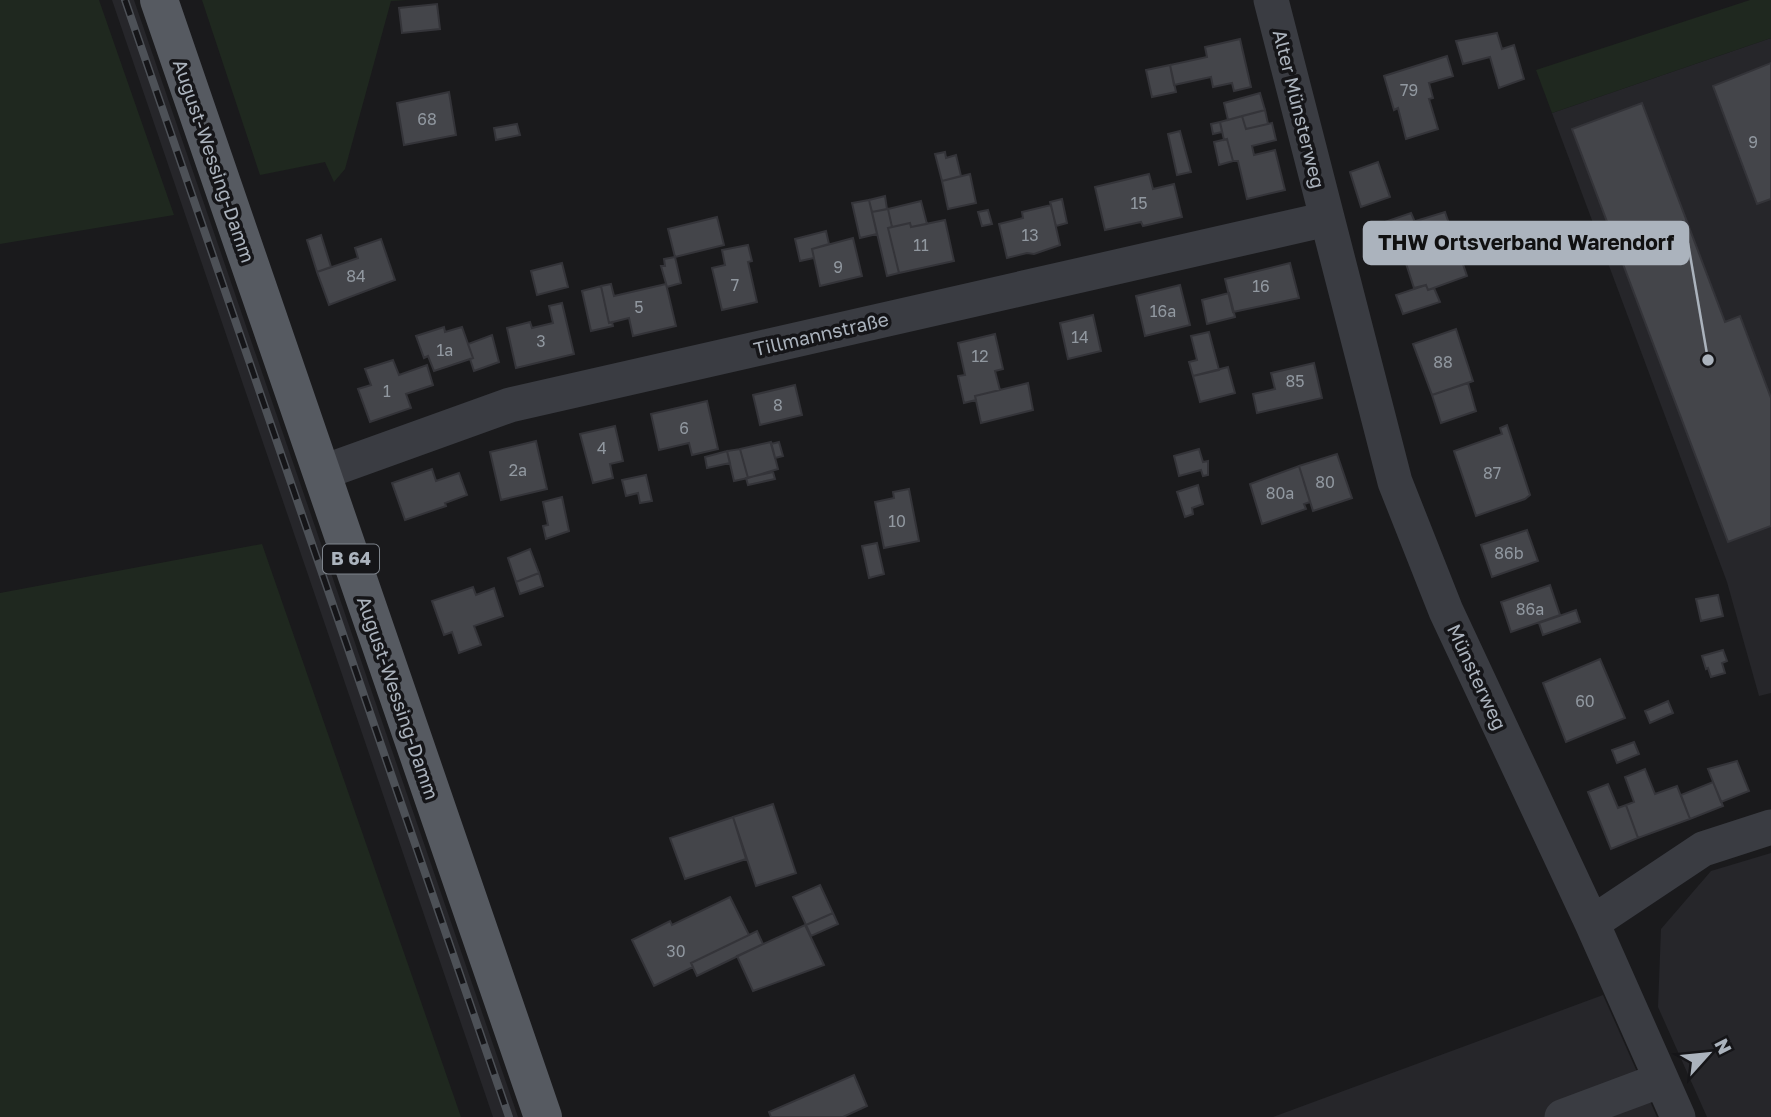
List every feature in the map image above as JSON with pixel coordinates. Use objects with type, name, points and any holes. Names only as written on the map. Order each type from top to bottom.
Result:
[{"type":"main road","name":"August-Wessing-Damm","points":[[159,0],[543,1117]]},
{"type":"street","name":"Alter Münsterweg","points":[[1272,0],[1327,219]]},
{"type":"street","name":"Tillmannstraße","points":[[321,473],[510,405],[1327,219]]},
{"type":"street","name":"Münsterweg","points":[[1327,219],[1395,482],[1446,611],[1592,923],[1678,1117]]},
{"type":"street","points":[[1592,923],[1703,849],[1771,827]]},
{"type":"street","points":[[1562,1117],[1661,1080]]},
{"type":"shaded area","points":[[0,0],[99,0],[174,215],[0,244]]},
{"type":"shaded area","points":[[112,0],[134,0],[518,1117],[493,1117]]},
{"type":"shaded area","points":[[202,0],[407,0],[391,1],[345,169],[334,182],[325,162],[260,175]]},
{"type":"shaded area","points":[[1750,0],[1771,0],[1771,38],[1552,113],[1536,70]]},
{"type":"shaded area","points":[[1771,38],[1771,693],[1759,696],[1727,582],[1552,113]]},
{"type":"shaded area","points":[[262,544],[461,1117],[0,1117],[0,593]]},
{"type":"shaded area","points":[[1771,853],[1771,1117],[1707,1117],[1658,1007],[1661,929],[1711,871]]},
{"type":"shaded area","points":[[1603,995],[1657,1117],[1273,1117]]},
{"type":"building","points":[[437,4],[440,29],[402,33],[399,8]]},
{"type":"building","points":[[1497,33],[1502,49],[1514,45],[1524,79],[1499,88],[1490,57],[1463,64],[1456,41]]},
{"type":"building","points":[[1240,39],[1251,87],[1234,91],[1232,83],[1213,87],[1211,77],[1174,85],[1170,65],[1207,57],[1205,47]]},
{"type":"building","points":[[1447,56],[1453,76],[1429,83],[1433,98],[1429,99],[1438,129],[1406,139],[1398,108],[1394,110],[1384,76]]},
{"type":"building","points":[[1771,63],[1771,199],[1757,204],[1713,86]]},
{"type":"building","points":[[1170,65],[1176,92],[1152,97],[1146,70]]},
{"type":"building","points":[[449,92],[456,135],[404,145],[397,103]]},
{"type":"building","points":[[1260,93],[1265,110],[1228,120],[1224,103]]},
{"type":"building","points":[[1642,103],[1725,322],[1740,316],[1771,398],[1771,526],[1728,542],[1572,129]]},
{"type":"building","points":[[1265,110],[1268,124],[1246,129],[1242,116]]},
{"type":"building","points":[[1242,116],[1246,129],[1272,123],[1276,140],[1252,146],[1254,155],[1275,150],[1285,190],[1247,199],[1238,161],[1233,161],[1220,122]]},
{"type":"building","points":[[1220,122],[1222,132],[1213,134],[1211,124]]},
{"type":"building","points":[[517,124],[520,135],[496,140],[494,128]]},
{"type":"building","points":[[1180,131],[1191,172],[1177,175],[1168,134]]},
{"type":"building","points":[[1227,139],[1233,161],[1219,165],[1214,142]]},
{"type":"building","points":[[945,152],[946,158],[956,155],[961,176],[942,181],[935,154]]},
{"type":"building","points":[[1378,162],[1390,197],[1361,207],[1350,172]]},
{"type":"building","points":[[970,174],[976,203],[948,209],[942,181]]},
{"type":"building","points":[[1149,174],[1153,189],[1174,184],[1182,217],[1143,226],[1141,222],[1105,230],[1095,187]]},
{"type":"building","points":[[885,196],[887,209],[872,212],[869,200]]},
{"type":"building","points":[[1062,199],[1067,223],[1056,226],[1050,202]]},
{"type":"building","points":[[869,200],[877,234],[860,238],[852,203]]},
{"type":"building","points":[[921,201],[927,224],[911,227],[910,223],[892,227],[888,209]]},
{"type":"building","points":[[1051,205],[1060,245],[1034,254],[1007,258],[999,224],[1023,218],[1022,212]]},
{"type":"building","points":[[888,209],[892,227],[888,228],[899,273],[887,276],[872,212]]},
{"type":"building","points":[[988,210],[992,224],[982,226],[978,212]]},
{"type":"building","points":[[1445,212],[1467,276],[1428,290],[1426,285],[1414,288],[1397,236],[1408,232],[1406,224]]},
{"type":"building","points":[[1411,213],[1415,222],[1406,224],[1408,232],[1379,242],[1373,226]]},
{"type":"building","points":[[717,217],[724,245],[675,257],[668,229]]},
{"type":"building","points":[[945,220],[954,261],[899,273],[888,228],[910,223],[911,227]]},
{"type":"building","points":[[826,231],[829,244],[812,249],[814,258],[800,261],[795,239]]},
{"type":"building","points":[[321,235],[331,267],[317,272],[307,240]]},
{"type":"building","points":[[853,238],[862,276],[820,286],[812,249]]},
{"type":"building","points":[[381,239],[395,280],[329,305],[317,272],[358,258],[355,248]]},
{"type":"building","points":[[748,245],[752,261],[748,262],[757,302],[722,310],[712,268],[725,265],[722,250]]},
{"type":"building","points":[[675,257],[681,283],[667,287],[661,266],[665,266],[664,259]]},
{"type":"building","points":[[562,263],[568,287],[537,295],[531,271]]},
{"type":"building","points":[[1290,263],[1299,298],[1233,312],[1225,279]]},
{"type":"building","points":[[611,284],[614,296],[666,284],[676,326],[633,336],[629,318],[609,323],[601,286]]},
{"type":"building","points":[[1180,285],[1190,325],[1145,336],[1136,296]]},
{"type":"building","points":[[1426,285],[1428,290],[1434,288],[1440,302],[1403,314],[1396,295]]},
{"type":"building","points":[[601,286],[609,323],[612,322],[613,326],[591,331],[582,291]]},
{"type":"building","points":[[1229,293],[1235,317],[1207,324],[1202,300]]},
{"type":"building","points":[[562,303],[574,354],[516,368],[507,328],[530,322],[532,328],[553,323],[549,306]]},
{"type":"building","points":[[1093,315],[1101,351],[1068,359],[1060,323]]},
{"type":"building","points":[[444,327],[445,332],[462,327],[473,358],[434,371],[428,356],[424,358],[416,336]]},
{"type":"building","points":[[1456,329],[1473,381],[1432,395],[1413,344]]},
{"type":"building","points":[[1209,332],[1219,370],[1193,376],[1189,362],[1197,360],[1191,336]]},
{"type":"building","points":[[995,334],[1003,369],[995,371],[1000,390],[975,396],[976,400],[964,403],[958,376],[965,375],[958,343]]},
{"type":"building","points":[[492,335],[499,362],[474,371],[468,344]]},
{"type":"building","points":[[393,360],[399,375],[427,365],[433,385],[406,394],[411,408],[370,422],[358,389],[371,385],[365,369]]},
{"type":"building","points":[[1314,363],[1322,398],[1257,413],[1253,394],[1275,389],[1271,373]]},
{"type":"building","points":[[1228,367],[1235,393],[1200,402],[1193,376]]},
{"type":"building","points":[[1028,383],[1033,410],[981,423],[975,396]]},
{"type":"building","points":[[1468,383],[1476,411],[1441,423],[1432,395]]},
{"type":"building","points":[[795,385],[802,415],[760,425],[753,395]]},
{"type":"building","points":[[707,401],[718,449],[692,455],[689,443],[659,450],[651,414]]},
{"type":"building","points":[[1507,425],[1530,495],[1476,516],[1454,451],[1502,434],[1500,428]]},
{"type":"building","points":[[615,426],[623,461],[610,464],[613,478],[593,483],[580,434]]},
{"type":"building","points":[[536,441],[547,489],[501,500],[490,452]]},
{"type":"building","points":[[771,442],[778,469],[748,478],[740,449]]},
{"type":"building","points":[[779,442],[783,456],[775,458],[771,444]]},
{"type":"building","points":[[740,449],[748,478],[734,481],[727,451]]},
{"type":"building","points":[[1199,449],[1203,462],[1208,461],[1208,475],[1203,476],[1201,470],[1179,476],[1174,456]]},
{"type":"building","points":[[727,451],[730,463],[707,468],[705,457]]},
{"type":"building","points":[[1337,454],[1352,498],[1313,511],[1299,466]]},
{"type":"building","points":[[1299,466],[1310,502],[1304,504],[1306,509],[1262,524],[1250,484]]},
{"type":"building","points":[[432,469],[436,481],[459,473],[467,495],[445,503],[446,506],[405,520],[392,483]]},
{"type":"building","points":[[773,472],[775,479],[748,485],[746,478]]},
{"type":"building","points":[[646,475],[652,501],[640,503],[638,493],[626,496],[622,480]]},
{"type":"building","points":[[1198,485],[1203,504],[1192,508],[1193,514],[1185,517],[1177,492]]},
{"type":"building","points":[[909,489],[919,541],[884,548],[875,502],[894,498],[893,492]]},
{"type":"building","points":[[562,497],[569,531],[546,539],[543,526],[548,525],[543,502]]},
{"type":"building","points":[[1527,530],[1538,561],[1492,577],[1481,545]]},
{"type":"building","points":[[877,543],[884,574],[869,578],[862,546]]},
{"type":"building","points":[[530,549],[539,573],[516,582],[508,558]]},
{"type":"building","points":[[539,573],[543,586],[520,594],[516,582]]},
{"type":"building","points":[[1550,585],[1560,615],[1511,632],[1501,602]]},
{"type":"building","points":[[473,587],[476,595],[494,588],[503,616],[474,626],[481,645],[459,653],[452,632],[444,635],[432,601]]},
{"type":"building","points":[[1718,595],[1723,616],[1701,621],[1696,599]]},
{"type":"building","points":[[1576,610],[1580,622],[1543,635],[1539,623]]},
{"type":"building","points":[[1723,650],[1727,661],[1722,663],[1725,673],[1711,677],[1702,656]]},
{"type":"building","points":[[1600,659],[1625,718],[1566,742],[1543,683]]},
{"type":"building","points":[[1668,701],[1673,713],[1650,723],[1645,711]]},
{"type":"building","points":[[1634,742],[1639,754],[1617,763],[1612,750]]},
{"type":"building","points":[[1737,761],[1749,791],[1721,802],[1708,769]]},
{"type":"building","points":[[1645,769],[1655,794],[1677,786],[1690,819],[1638,838],[1626,805],[1634,802],[1625,777]]},
{"type":"building","points":[[1713,782],[1723,806],[1690,819],[1681,795]]},
{"type":"building","points":[[1608,784],[1618,808],[1626,805],[1638,838],[1611,849],[1588,792]]},
{"type":"building","points":[[773,804],[796,873],[756,886],[733,817]]},
{"type":"building","points":[[733,817],[746,859],[685,879],[670,838]]},
{"type":"building","points":[[820,885],[833,913],[806,925],[793,897]]},
{"type":"building","points":[[730,897],[749,935],[691,963],[693,967],[654,986],[632,940],[670,921],[672,925]]},
{"type":"building","points":[[833,913],[838,924],[811,936],[806,925]]},
{"type":"building","points":[[805,925],[824,965],[753,991],[737,956]]},
{"type":"building","points":[[757,931],[763,944],[697,976],[691,963]]},
{"type":"building","points":[[854,1075],[867,1106],[843,1117],[771,1117],[769,1112]]},
{"type":"railway","points":[[125,0],[509,1117]]},
{"type":"place","name":"THW Ortsverband Warendorf","points":[[1708,360]]}]
